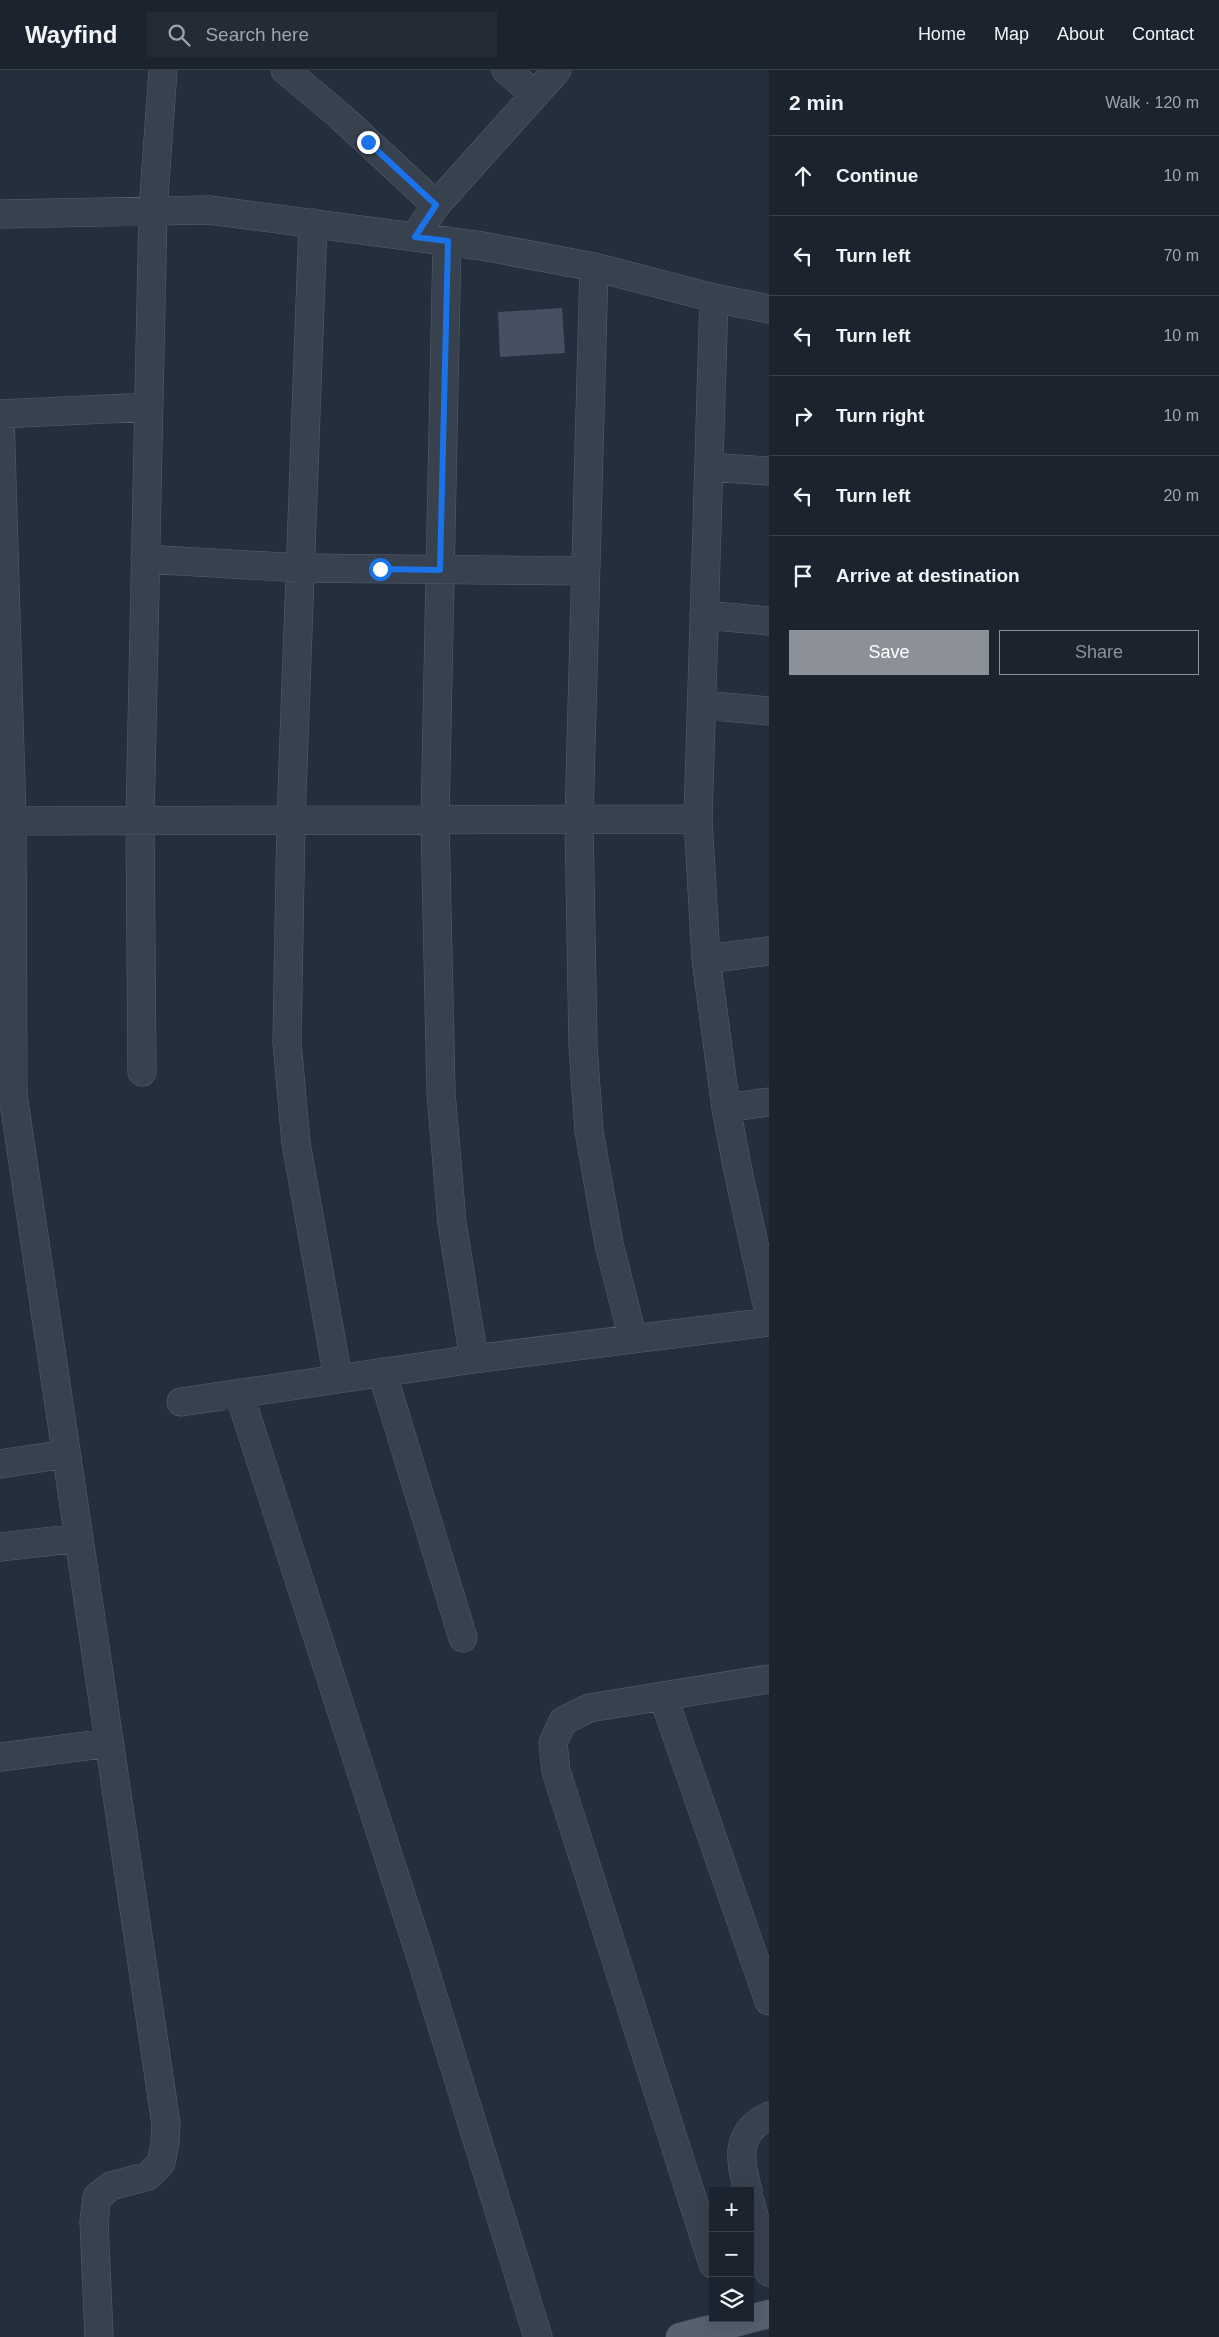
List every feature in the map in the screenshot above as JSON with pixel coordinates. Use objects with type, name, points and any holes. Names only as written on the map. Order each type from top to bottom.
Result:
[{"type":"main road","points":[[754,2317],[769,2314]]},
{"type":"main road","points":[[680,2337],[728,2322]]},
{"type":"street","points":[[142,1072],[140,820],[148,407],[153,210],[163,70]]},
{"type":"street","points":[[286,70],[340,116],[436,205]]},
{"type":"street","points":[[506,70],[535,95]]},
{"type":"street","points":[[415,237],[436,205],[557,70]]},
{"type":"street","points":[[0,214],[209,210],[482,246],[594,267],[714,298],[769,308]]},
{"type":"street","points":[[314,223],[291,820],[287,1042],[296,1143],[338,1378]]},
{"type":"street","points":[[448,241],[435,820],[441,1092],[452,1223],[474,1359]]},
{"type":"street","points":[[594,267],[579,820],[583,1046],[589,1132],[609,1244],[633,1339]]},
{"type":"street","points":[[714,298],[698,819],[706,959],[726,1108],[738,1171],[763,1252],[769,1313]]},
{"type":"street","points":[[99,2337],[94,2221],[97,2197],[111,2186],[148,2176],[161,2163],[166,2134],[79,1538],[6,1096],[6,821],[0,414],[148,407]]},
{"type":"street","points":[[709,467],[769,472]]},
{"type":"street","points":[[145,559],[301,568],[585,571]]},
{"type":"street","points":[[704,616],[769,621]]},
{"type":"street","points":[[702,705],[769,710]]},
{"type":"street","points":[[6,821],[698,819]]},
{"type":"street","points":[[706,959],[769,951]]},
{"type":"street","points":[[726,1108],[769,1102]]},
{"type":"street","points":[[181,1402],[474,1359],[769,1322]]},
{"type":"street","points":[[382,1372],[463,1638]]},
{"type":"street","points":[[239,1393],[419,1951],[538,2337]]},
{"type":"street","points":[[0,1464],[66,1454]]},
{"type":"street","points":[[0,1547],[79,1538]]},
{"type":"street","points":[[709,2251],[556,1771],[553,1743],[563,1720],[590,1708],[769,1680]]},
{"type":"street","points":[[663,1696],[769,2001]]},
{"type":"street","points":[[0,1757],[109,1744]]},
{"type":"street","points":[[747,2187],[743,2172],[742,2142],[756,2122],[769,2116]]},
{"type":"street","points":[[754,2216],[769,2272]]},
{"type":"building","points":[[562,308],[565,353],[500,357],[498,312]]},
{"type":"route","points":[[368,142],[436,205],[415,237],[448,241],[440,570],[380,569]]}]
